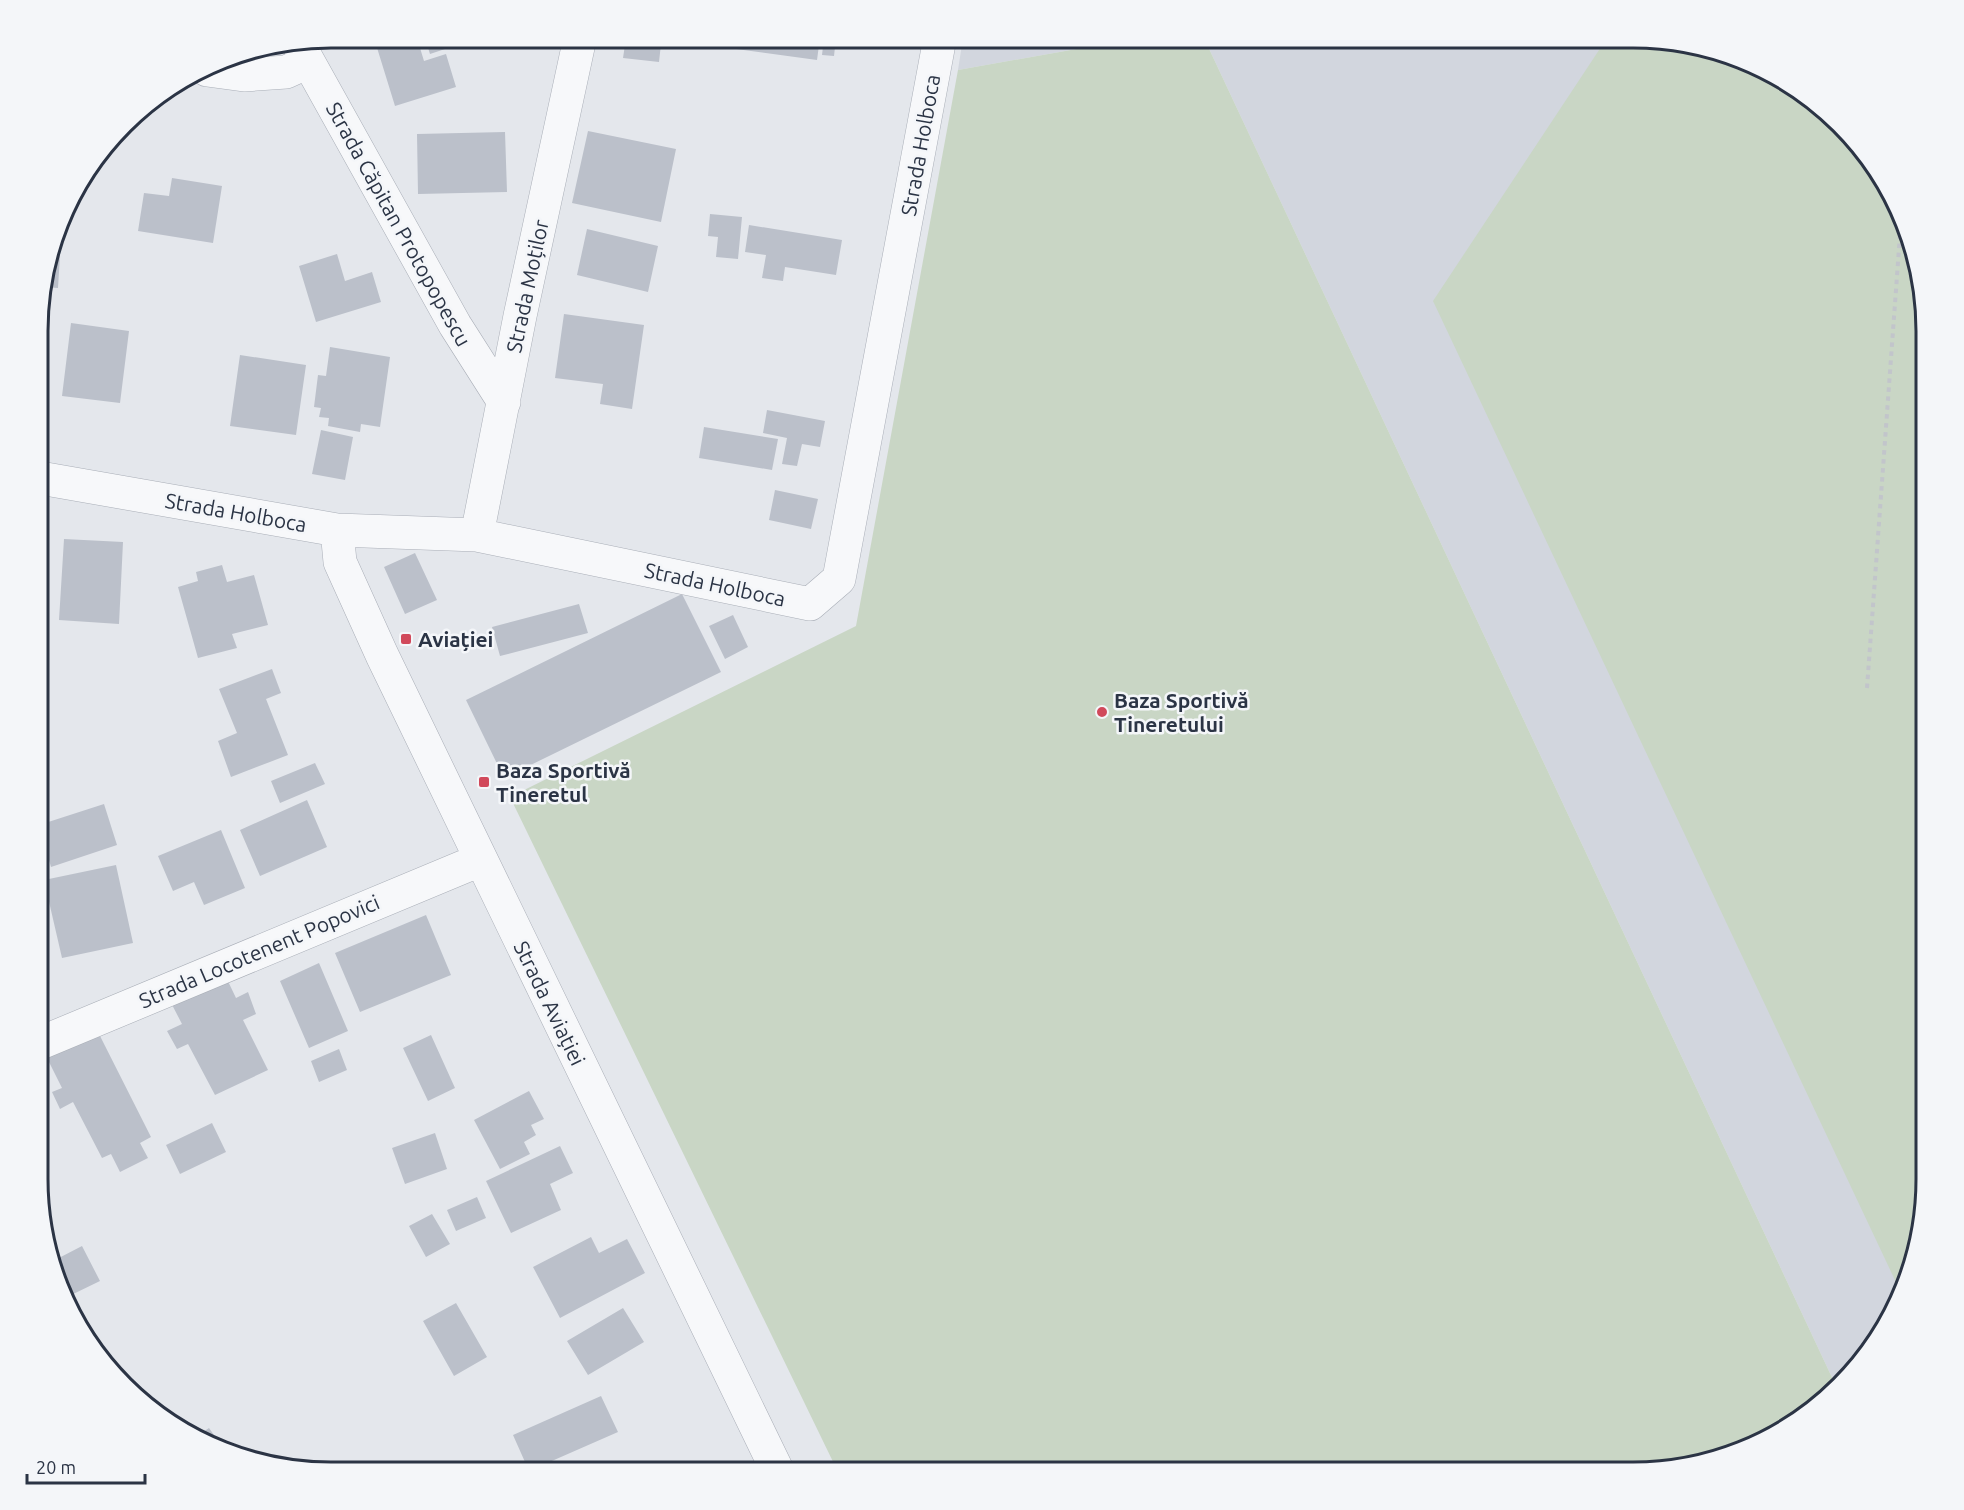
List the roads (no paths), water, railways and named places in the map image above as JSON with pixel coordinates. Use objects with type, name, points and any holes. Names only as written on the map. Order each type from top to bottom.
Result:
[{"type":"street","name":"Strada Moților","points":[[477,534],[578,48]]},
{"type":"street","name":"Strada Holboca","points":[[48,479],[337,530],[477,534],[810,604],[839,579],[938,48]]},
{"type":"street","name":"Strada Căpitan Protopopescu","points":[[303,52],[455,325],[504,402]]},
{"type":"street","points":[[219,72],[244,75],[286,72],[303,52]]},
{"type":"street","name":"Strada Aviației","points":[[337,530],[340,562],[480,860],[773,1462]]},
{"type":"street","name":"Strada Locotenent Popovici","points":[[48,1040],[480,860]]},
{"type":"place","name":"Aviației","points":[[406,639]]},
{"type":"place","name":"Baza Sportivă Tineretului","points":[[1102,712]]},
{"type":"place","name":"Baza Sportivă Tineretul","points":[[484,782]]}]
